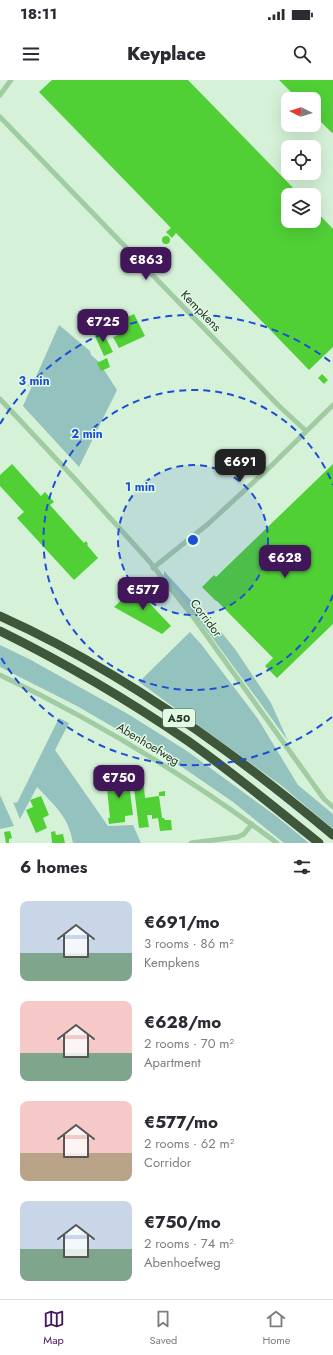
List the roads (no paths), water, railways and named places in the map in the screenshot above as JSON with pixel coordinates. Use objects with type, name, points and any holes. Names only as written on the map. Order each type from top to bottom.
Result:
[{"type":"highway","name":"A50","points":[[0,616],[100,668],[190,725],[268,782],[333,835]]},
{"type":"highway","name":"A50","points":[[0,631],[54,659],[132,705],[188,742],[261,796],[319,843]]},
{"type":"street","points":[[0,95],[11,80]]},
{"type":"street","name":"Kempkens","points":[[0,117],[274,401],[306,431]]},
{"type":"street","name":"Corridor","points":[[0,399],[75,478],[154,568],[194,618],[324,799],[333,807]]},
{"type":"street","points":[[154,568],[208,524],[271,466],[333,405]]},
{"type":"street","name":"Abenhoefweg","points":[[0,675],[56,703],[131,744],[190,781],[277,843]]},
{"type":"street","points":[[191,843],[238,837],[244,834],[252,824]]}]
